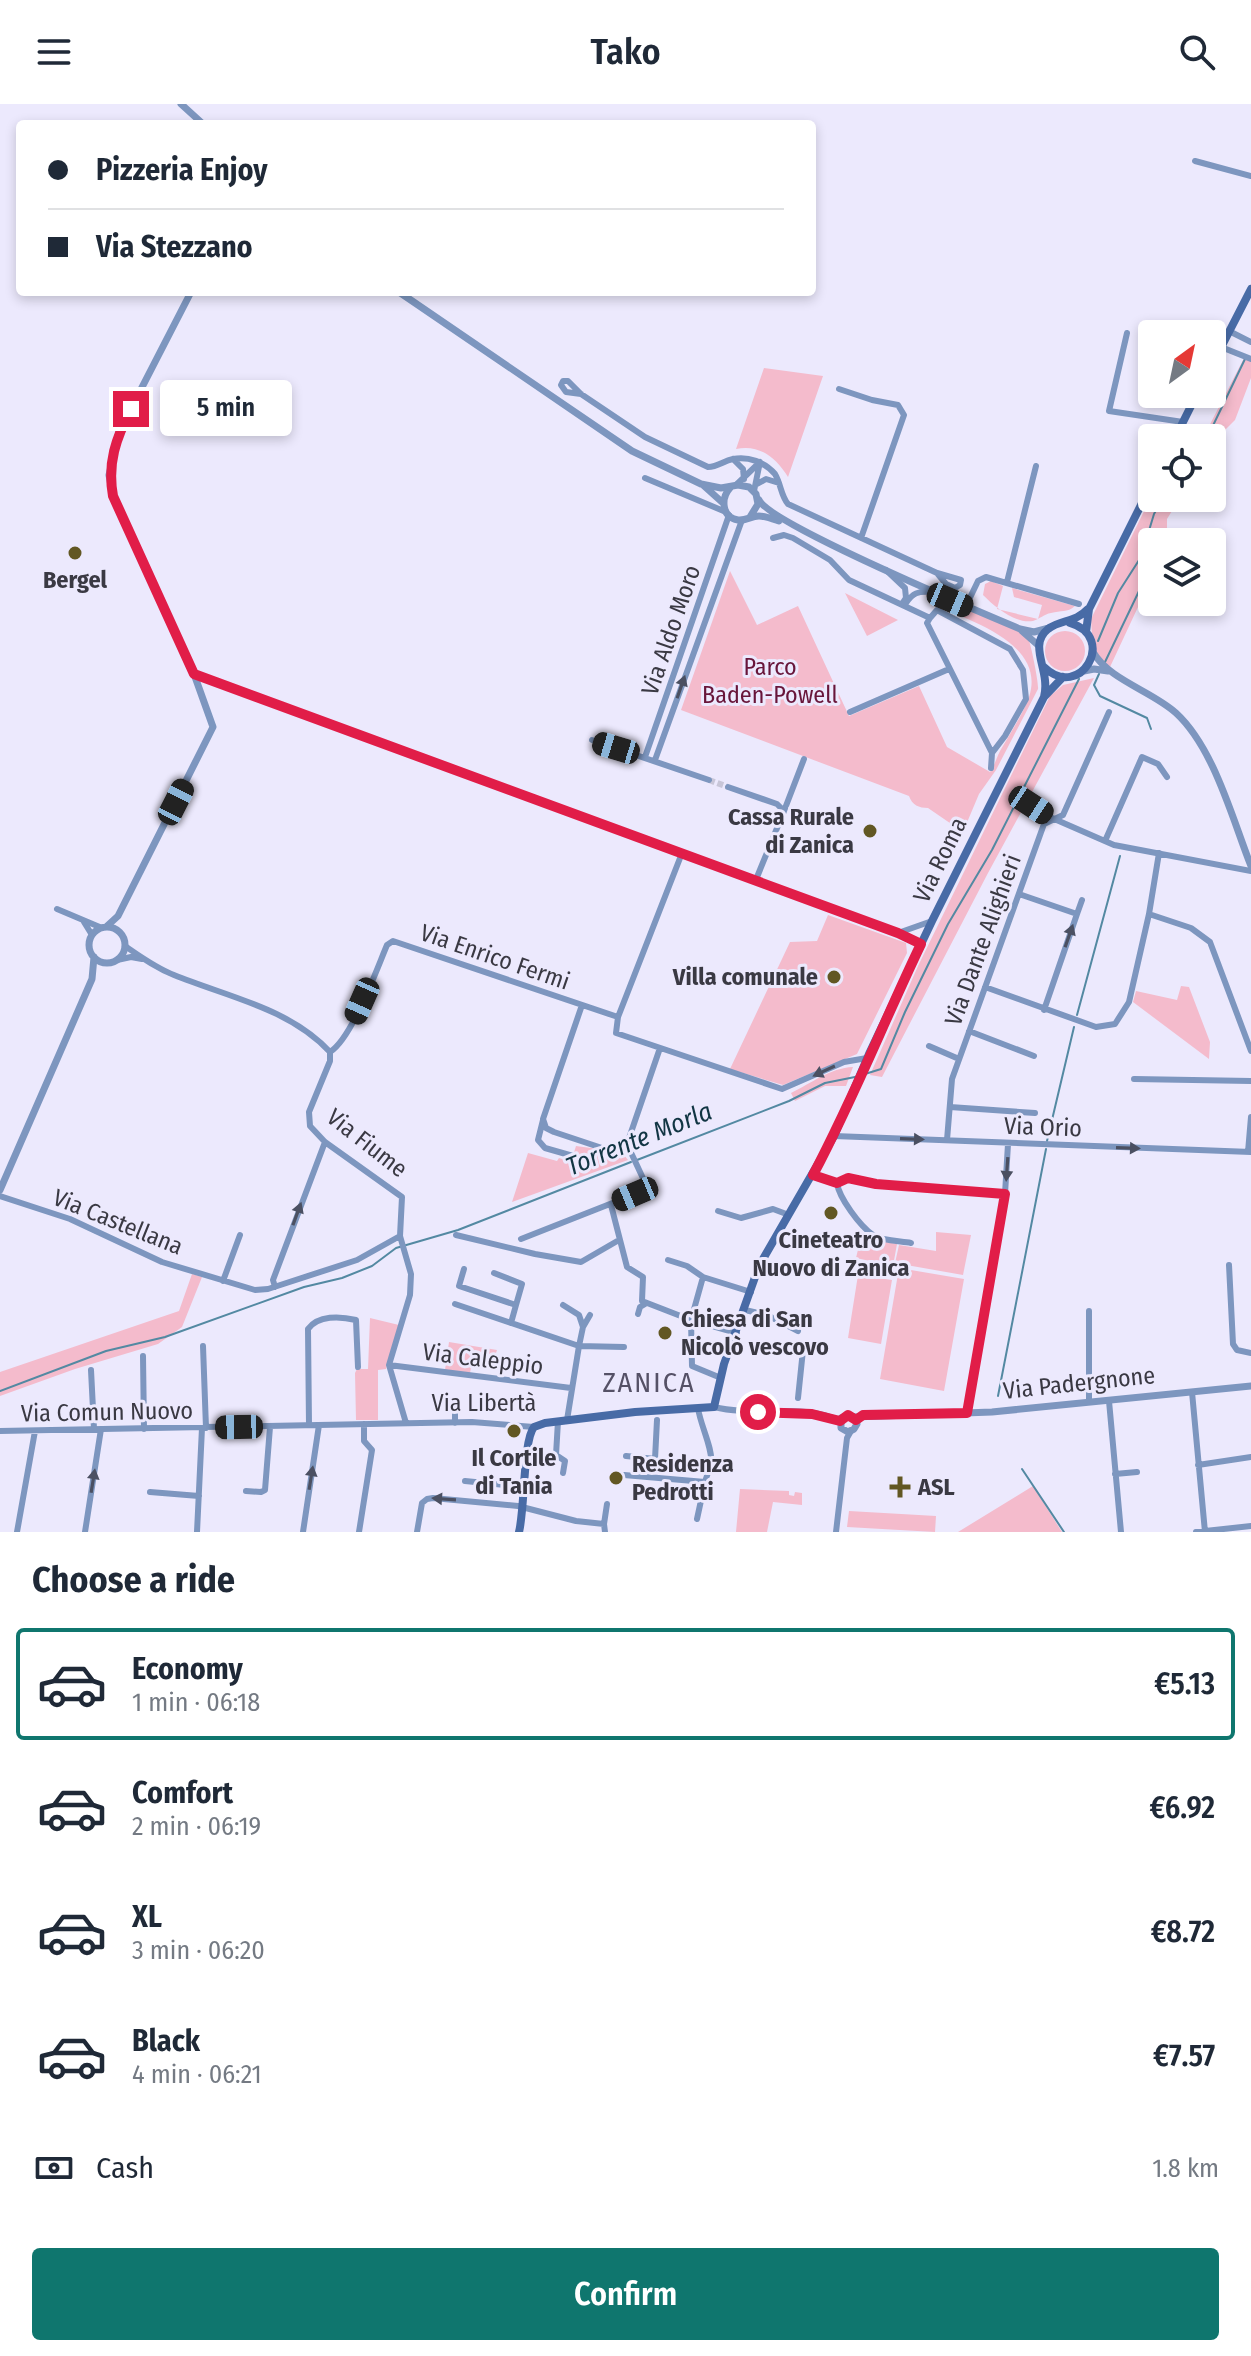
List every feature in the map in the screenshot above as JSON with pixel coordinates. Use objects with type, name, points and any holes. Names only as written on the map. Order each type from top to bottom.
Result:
[{"type":"main road","points":[[1226,337],[1251,289]]},
{"type":"main road","points":[[1182,423],[1190,408]]},
{"type":"main road","points":[[1044,667],[1063,677],[1084,671],[1093,652],[1086,632],[1089,609],[1138,511]]},
{"type":"main road","points":[[1039,646],[1049,628],[1069,623],[1089,609]]},
{"type":"main road","points":[[1069,623],[1086,632]]},
{"type":"main road","name":"Via Roma","points":[[714,1407],[761,1261],[834,1136],[932,921],[1044,697],[1047,682],[1039,646]]},
{"type":"main road","name":"Via Roma","points":[[1044,697],[1063,677]]},
{"type":"main road","name":"Via Libertà","points":[[534,1427],[563,1421],[714,1407]]},
{"type":"main road","points":[[519,1532],[529,1439],[534,1427]]},
{"type":"street","points":[[181,104],[199,120]]},
{"type":"street","points":[[1195,161],[1251,176]]},
{"type":"street","points":[[0,1190],[92,979],[94,957],[89,946],[92,935],[118,916],[213,727],[194,674],[113,496],[109,475],[119,432],[189,296]]},
{"type":"street","points":[[405,296],[632,451],[701,484],[721,488],[744,485],[756,492],[762,506],[787,523],[934,593],[1020,629],[1034,632],[1049,628]]},
{"type":"street","points":[[1229,331],[1250,342]]},
{"type":"street","points":[[1127,333],[1109,411],[1182,423]]},
{"type":"street","points":[[1226,349],[1248,358]]},
{"type":"street","points":[[839,389],[898,405],[904,415],[861,538]]},
{"type":"street","points":[[581,394],[645,437],[708,467],[733,459],[760,462],[774,474],[783,499],[788,504],[937,573]]},
{"type":"street","points":[[733,459],[743,469],[744,480]]},
{"type":"street","points":[[723,503],[725,494],[744,480],[760,462]]},
{"type":"street","points":[[746,519],[757,509],[760,462]]},
{"type":"street","points":[[1007,582],[1036,466]]},
{"type":"street","points":[[645,478],[727,514],[746,519],[760,516],[787,523]]},
{"type":"street","points":[[756,492],[766,479],[779,483]]},
{"type":"street","points":[[701,484],[723,503],[727,514]]},
{"type":"street","name":"Via Aldo Moro","points":[[645,757],[727,514]]},
{"type":"street","name":"Via Aldo Moro","points":[[655,760],[746,519]]},
{"type":"street","points":[[773,538],[784,535],[793,538],[830,560],[849,580],[930,618]]},
{"type":"street","points":[[883,567],[905,588],[903,605]]},
{"type":"street","points":[[966,606],[978,581],[986,577],[1079,604]]},
{"type":"street","points":[[903,605],[912,594],[921,591],[934,593]]},
{"type":"street","points":[[991,768],[992,753],[927,623],[937,610],[1010,649],[1023,670],[1026,699],[992,753]]},
{"type":"street","points":[[1020,629],[1039,646]]},
{"type":"street","points":[[1093,652],[1100,663],[1152,694],[1178,714],[1204,749],[1251,868]]},
{"type":"street","points":[[850,712],[949,669]]},
{"type":"street","points":[[1084,671],[1098,669],[1114,673]]},
{"type":"street","points":[[194,674],[921,944]]},
{"type":"street","name":"Via Dante Alighieri","points":[[947,1140],[952,1079],[1044,824],[1063,815],[1109,712]]},
{"type":"street","points":[[592,740],[709,780]]},
{"type":"street","points":[[1105,841],[1142,757],[1158,764],[1167,777]]},
{"type":"street","points":[[755,882],[804,759]]},
{"type":"street","points":[[728,787],[777,804],[784,811]]},
{"type":"street","points":[[1031,805],[1052,818],[1105,841],[1251,868]]},
{"type":"street","points":[[682,853],[618,1017],[616,1033],[782,1089],[844,1062],[867,1058]]},
{"type":"street","points":[[985,987],[1096,1027],[1115,1024],[1129,1002],[1159,853]]},
{"type":"street","points":[[1019,894],[1077,914]]},
{"type":"street","points":[[1044,1010],[1082,900]]},
{"type":"street","points":[[57,909],[84,922],[120,932]]},
{"type":"street","points":[[1149,914],[1191,928],[1210,942],[1251,1051]]},
{"type":"street","points":[[118,916],[125,946],[145,960],[174,975],[269,1009],[330,1052]]},
{"type":"street","points":[[898,933],[932,921]]},
{"type":"street","points":[[84,922],[92,935]]},
{"type":"street","name":"Via Enrico Fermi","points":[[330,1052],[338,1047],[348,1032],[391,941],[618,1017]]},
{"type":"street","points":[[117,960],[125,946]]},
{"type":"street","points":[[94,957],[107,963]]},
{"type":"street","points":[[92,979],[107,963],[131,957],[145,960]]},
{"type":"street","points":[[573,1156],[545,1148],[538,1140],[582,1005]]},
{"type":"street","points":[[969,1031],[1034,1056]]},
{"type":"street","name":"Via Dante Alighieri","points":[[929,1046],[959,1059]]},
{"type":"street","points":[[521,1239],[648,1189],[627,1144],[660,1048]]},
{"type":"street","name":"Via Fiume","points":[[330,1052],[330,1061],[308,1116],[314,1132],[402,1197],[400,1238],[411,1274],[410,1295],[389,1365]]},
{"type":"street","points":[[1134,1079],[1251,1081]]},
{"type":"street","points":[[950,1107],[1035,1113]]},
{"type":"street","points":[[1250,1152],[1251,1117]]},
{"type":"street","points":[[543,1119],[546,1128],[554,1132],[608,1150],[627,1144]]},
{"type":"street","name":"Via Orio","points":[[834,1136],[1250,1152]]},
{"type":"street","points":[[275,1287],[273,1280],[325,1142]]},
{"type":"street","points":[[967,1413],[1005,1194],[1008,1144]]},
{"type":"street","points":[[813,1175],[837,1183],[848,1178],[876,1184],[1005,1194]]},
{"type":"street","points":[[837,1183],[838,1194],[874,1236],[911,1243]]},
{"type":"street","name":"Via Castellana","points":[[0,1196],[70,1219],[162,1262],[255,1290],[275,1287],[357,1260],[400,1238]]},
{"type":"street","points":[[611,1205],[627,1267],[643,1277],[641,1296],[645,1304],[737,1333]]},
{"type":"street","points":[[718,1211],[741,1218],[773,1209],[789,1215]]},
{"type":"street","points":[[223,1281],[240,1235]]},
{"type":"street","points":[[456,1235],[551,1258],[581,1262],[619,1240]]},
{"type":"street","points":[[668,1260],[687,1266],[703,1277],[751,1292]]},
{"type":"street","points":[[1229,1265],[1233,1344],[1243,1353],[1251,1353]]},
{"type":"street","points":[[464,1269],[459,1286],[516,1305]]},
{"type":"street","points":[[494,1273],[522,1284],[511,1323]]},
{"type":"street","points":[[703,1277],[691,1320],[692,1366],[721,1378]]},
{"type":"street","points":[[455,1304],[579,1346],[624,1347]]},
{"type":"street","points":[[638,1314],[645,1304]]},
{"type":"street","points":[[563,1305],[579,1315],[583,1327]]},
{"type":"street","points":[[745,1310],[767,1315],[798,1331]]},
{"type":"street","points":[[1089,1311],[1089,1402]]},
{"type":"street","points":[[563,1473],[565,1461],[556,1455],[583,1327],[590,1315]]},
{"type":"street","points":[[309,1425],[308,1329],[312,1323],[319,1318],[356,1320],[358,1367]]},
{"type":"street","points":[[197,1532],[204,1428],[203,1346]]},
{"type":"street","points":[[798,1398],[803,1350]]},
{"type":"street","points":[[143,1356],[144,1429]]},
{"type":"street","points":[[389,1365],[406,1423]]},
{"type":"street","name":"Via Caleppio","points":[[389,1365],[571,1388]]},
{"type":"street","points":[[85,1532],[98,1429],[91,1370]]},
{"type":"street","name":"Via Padergnone","points":[[858,1418],[967,1413],[1251,1386]]},
{"type":"street","points":[[1192,1392],[1205,1532]]},
{"type":"street","points":[[1109,1401],[1121,1532]]},
{"type":"street","name":"Via Libertà","points":[[449,1404],[455,1404],[455,1423]]},
{"type":"street","name":"Via Libertà","points":[[714,1407],[836,1419],[846,1415],[858,1418]]},
{"type":"street","points":[[697,1519],[711,1462],[698,1408]]},
{"type":"street","points":[[626,1456],[655,1459],[656,1414]]},
{"type":"street","points":[[847,1433],[856,1427],[858,1418]]},
{"type":"street","points":[[836,1419],[847,1433],[836,1532]]},
{"type":"street","name":"Via Comun Nuovo","points":[[0,1431],[406,1423]]},
{"type":"street","name":"Via Libertà","points":[[406,1423],[534,1427]]},
{"type":"street","points":[[359,1532],[372,1450],[364,1441],[364,1424]]},
{"type":"street","points":[[303,1532],[319,1425]]},
{"type":"street","points":[[246,1491],[265,1490],[270,1427]]},
{"type":"street","points":[[17,1532],[35,1431]]},
{"type":"street","points":[[1198,1465],[1251,1457]]},
{"type":"street","points":[[1115,1474],[1137,1472]]},
{"type":"street","points":[[624,1475],[705,1482]]},
{"type":"street","points":[[465,1481],[525,1487]]},
{"type":"street","points":[[150,1492],[199,1496]]},
{"type":"street","points":[[417,1532],[422,1503],[427,1499],[524,1507],[604,1528],[607,1504]]},
{"type":"street","points":[[1196,1532],[1251,1526]]},
{"type":"green space","points":[[1244,358],[1251,361],[1251,378],[1235,420],[1226,429],[1226,424],[1210,424],[1218,408],[1226,408],[1226,393]]},
{"type":"green space","points":[[764,368],[823,376],[788,477],[766,454],[753,449],[736,449]]},
{"type":"green space","points":[[1144,512],[1171,512],[1167,528],[1138,528],[1138,607],[1110,667],[1099,661],[1091,619]]},
{"type":"green space","name":"Parco Baden-Powell","points":[[730,571],[757,625],[798,606],[849,716],[919,686],[947,747],[990,772],[1029,697],[1031,678],[1026,662],[1000,636],[932,605],[934,599],[923,594],[935,596],[1019,631],[1027,638],[1038,689],[996,770],[979,794],[963,832],[928,808],[916,805],[909,796],[681,710]]},
{"type":"green space","points":[[991,581],[1003,586],[997,608],[983,595],[985,584]]},
{"type":"green space","points":[[1012,588],[1075,606],[1038,619],[1042,605],[1014,597]]},
{"type":"green space","points":[[845,593],[898,620],[867,636]]},
{"type":"green space","points":[[1000,610],[1038,619],[1019,620]]},
{"type":"green space","points":[[1065,631],[1079,637],[1085,651],[1079,665],[1065,671],[1051,665],[1045,651],[1051,637]]},
{"type":"green space","points":[[1094,678],[882,1077],[870,1075],[918,966],[1050,696],[1063,685]]},
{"type":"green space","points":[[828,915],[906,943],[907,953],[857,1054],[783,1085],[730,1069],[790,942],[817,941]]},
{"type":"green space","points":[[1181,986],[1189,987],[1210,1042],[1209,1059],[1133,1002],[1136,991],[1177,1000]]},
{"type":"green space","points":[[853,1067],[846,1086],[825,1086],[795,1101],[791,1093],[829,1073]]},
{"type":"green space","points":[[576,1146],[613,1151],[618,1157],[624,1155],[628,1160],[512,1202],[528,1153],[571,1162]]},
{"type":"green space","points":[[936,1232],[971,1235],[963,1275],[895,1263],[899,1245],[936,1251]]},
{"type":"green space","points":[[861,1237],[897,1244],[893,1266],[856,1258]]},
{"type":"green space","points":[[899,1268],[964,1279],[944,1391],[880,1379]]},
{"type":"green space","points":[[192,1274],[202,1277],[182,1327],[158,1344],[0,1396],[0,1372],[179,1311]]},
{"type":"green space","points":[[858,1275],[892,1280],[881,1344],[848,1338]]},
{"type":"green space","points":[[370,1318],[399,1325],[386,1369],[378,1370],[378,1420],[356,1420],[355,1373],[357,1369],[368,1369]]},
{"type":"green space","points":[[449,1342],[497,1350],[492,1365],[472,1362],[470,1373],[445,1370]]},
{"type":"green space","points":[[1033,1486],[1062,1532],[958,1532]]},
{"type":"green space","points":[[740,1489],[789,1491],[789,1495],[794,1496],[795,1492],[802,1493],[802,1505],[773,1502],[767,1532],[736,1532]]},
{"type":"green space","points":[[849,1511],[936,1516],[935,1532],[847,1527]]},
{"type":"waterway","name":"Torrente Morla","points":[[1214,424],[1245,359]]},
{"type":"waterway","name":"Torrente Morla","points":[[1098,641],[1118,593],[1141,557],[1155,512]]},
{"type":"waterway","points":[[1105,662],[1138,593]]},
{"type":"waterway","points":[[1099,674],[1094,685],[1100,696],[1147,718],[1151,729]]},
{"type":"waterway","name":"Torrente Morla","points":[[865,1074],[881,1069],[948,924],[992,850],[1079,679]]},
{"type":"waterway","points":[[1077,1015],[1120,856]]},
{"type":"waterway","points":[[1047,1141],[1074,1027]]},
{"type":"waterway","name":"Torrente Morla","points":[[637,1160],[789,1101],[825,1083],[855,1077]]},
{"type":"waterway","points":[[998,1396],[1046,1149]]},
{"type":"waterway","name":"Torrente Morla","points":[[0,1391],[106,1351],[165,1337],[304,1287],[342,1278],[372,1266],[396,1248],[458,1230],[631,1162]]},
{"type":"waterway","points":[[1022,1469],[1064,1532]]},
{"type":"tunnel","points":[[709,780],[728,787]]},
{"type":"place","name":"Bergel","points":[[75,553]]},
{"type":"place","name":"Cassa Rurale di Zanica","points":[[870,831]]},
{"type":"place","name":"Villa comunale","points":[[834,977]]},
{"type":"place","name":"Cineteatro Nuovo di Zanica","points":[[831,1213]]},
{"type":"place","name":"Chiesa di San Nicolò vescovo","points":[[665,1333]]},
{"type":"place","name":"Il Cortile di Tania","points":[[514,1431]]},
{"type":"place","name":"Residenza Pedrotti","points":[[616,1478]]},
{"type":"place","name":"ASL","points":[[900,1487]]},
{"type":"district","name":"ZANICA","points":[[649,1382]]},
{"type":"route","points":[[131,409],[113,450],[109,475],[113,496],[194,674],[921,944],[834,1136],[813,1175],[837,1183],[848,1178],[876,1184],[1005,1194],[967,1413],[863,1415],[856,1420],[848,1415],[840,1421],[812,1414],[758,1412]]}]
